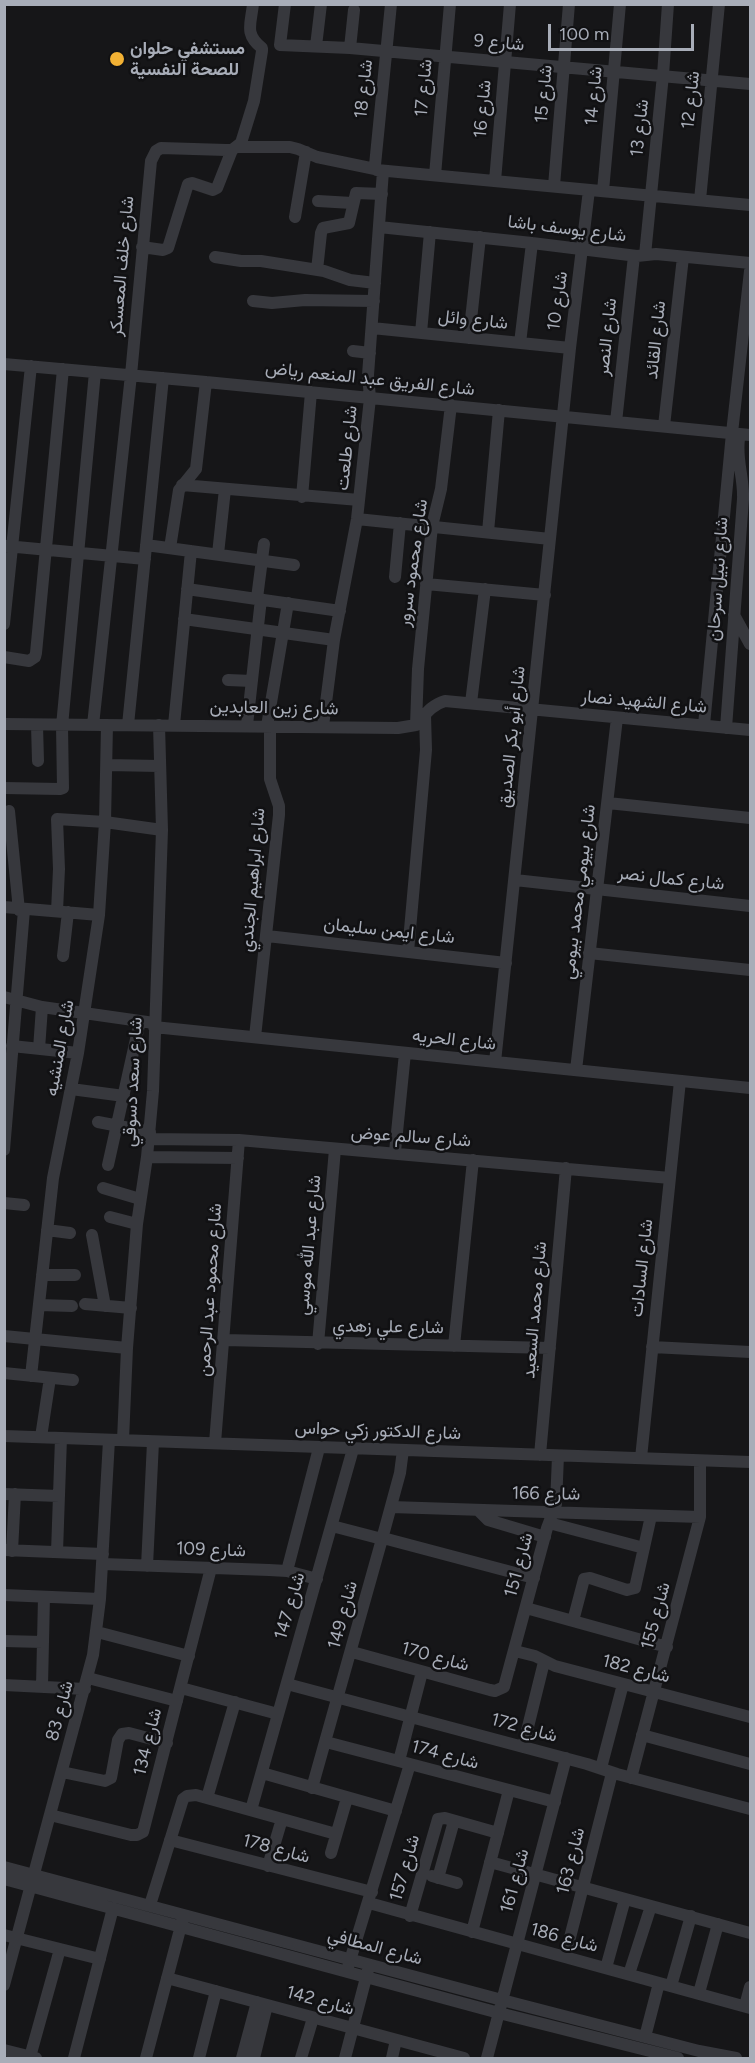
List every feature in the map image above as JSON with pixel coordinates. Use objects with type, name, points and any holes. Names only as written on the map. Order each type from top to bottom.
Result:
[{"type":"street","points":[[142,247],[166,250],[188,184],[191,182],[213,190],[216,188],[234,148],[244,138],[251,114],[262,51],[261,46],[250,35],[253,4]]},
{"type":"street","name":"شارع 9","points":[[285,4],[280,45],[387,51],[750,84]]},
{"type":"street","points":[[316,46],[321,4]]},
{"type":"street","name":"شارع 18","points":[[379,170],[391,4]]},
{"type":"street","name":"شارع 17","points":[[435,175],[450,4]]},
{"type":"street","name":"شارع 16","points":[[495,181],[510,4]]},
{"type":"street","name":"شارع 15","points":[[554,186],[569,4]]},
{"type":"street","name":"شارع 14","points":[[603,191],[620,4]]},
{"type":"street","name":"شارع 13","points":[[639,255],[652,195],[668,4]]},
{"type":"street","name":"شارع 12","points":[[700,200],[719,4]]},
{"type":"street","points":[[350,48],[354,10]]},
{"type":"street","points":[[234,148],[273,146],[298,149],[317,157],[379,170],[750,205]]},
{"type":"street","name":"شارع خلف المعسكر","points":[[93,725],[131,375],[151,161],[156,150],[161,148],[234,148]]},
{"type":"street","points":[[295,217],[306,152]]},
{"type":"street","name":"شارع طلعت","points":[[323,726],[334,640],[357,519],[370,398],[368,375],[382,194],[379,170]]},
{"type":"street","name":"شارع 10","points":[[563,416],[589,190]]},
{"type":"street","points":[[317,270],[322,231],[326,226],[349,223],[354,195],[358,192],[382,194]]},
{"type":"street","points":[[318,201],[352,204]]},
{"type":"street","name":"شارع يوسف باشا","points":[[379,227],[639,255],[656,254],[750,263]]},
{"type":"street","points":[[421,333],[430,232]]},
{"type":"street","points":[[469,338],[480,237]]},
{"type":"street","points":[[520,343],[532,243]]},
{"type":"street","name":"شارع النصر","points":[[616,422],[639,255]]},
{"type":"street","points":[[215,257],[261,261],[332,272],[350,280],[375,283]]},
{"type":"street","name":"شارع القائد","points":[[664,426],[683,257]]},
{"type":"street","points":[[741,434],[750,271]]},
{"type":"street","points":[[254,301],[272,303],[374,301]]},
{"type":"street","name":"شارع وائل","points":[[372,328],[570,348]]},
{"type":"street","points":[[353,351],[370,353]]},
{"type":"street","name":"شارع الفريق عبد المنعم رياض","points":[[4,364],[741,434]]},
{"type":"street","points":[[4,624],[8,547],[31,366]]},
{"type":"street","points":[[4,657],[29,661],[35,657],[63,369]]},
{"type":"street","points":[[4,788],[62,789],[62,726],[95,372]]},
{"type":"street","points":[[128,725],[164,378]]},
{"type":"street","points":[[170,548],[178,496],[182,485],[196,469],[206,382]]},
{"type":"street","points":[[302,497],[311,392]]},
{"type":"street","name":"شارع محمود سرور","points":[[416,725],[418,669],[432,526],[441,489],[451,405]]},
{"type":"street","points":[[488,532],[499,410]]},
{"type":"street","name":"شارع أبو بكر الصديق","points":[[495,1062],[534,710],[563,416]]},
{"type":"street","name":"شارع نبيل سرحان","points":[[726,728],[743,488],[738,459],[741,434]]},
{"type":"street","name":"شارع نبيل سرحان","points":[[704,725],[711,655],[741,434]]},
{"type":"street","points":[[182,485],[302,497],[359,500]]},
{"type":"street","points":[[218,554],[225,489]]},
{"type":"street","points":[[357,519],[550,539]]},
{"type":"street","points":[[395,577],[400,523]]},
{"type":"street","points":[[247,725],[258,629],[264,544]]},
{"type":"street","points":[[146,545],[294,565]]},
{"type":"street","points":[[8,547],[145,559]]},
{"type":"street","points":[[174,725],[191,551]]},
{"type":"street","points":[[426,584],[545,595]]},
{"type":"street","points":[[187,589],[340,611]]},
{"type":"street","points":[[471,704],[485,589]]},
{"type":"street","name":"شارع ابراهيم الجندي","points":[[255,1037],[279,815],[279,807],[270,778],[268,726],[288,603]]},
{"type":"street","points":[[734,615],[750,644]]},
{"type":"street","points":[[184,619],[334,640]]},
{"type":"street","points":[[711,655],[730,657]]},
{"type":"street","points":[[228,680],[252,681]]},
{"type":"street","points":[[416,725],[437,704],[445,701],[534,710]]},
{"type":"street","name":"شارع الشهيد نصار","points":[[534,710],[750,730]]},
{"type":"street","points":[[408,952],[426,750],[425,715]]},
{"type":"street","name":"شارع بيومي محمد بيومي","points":[[576,1070],[617,718]]},
{"type":"street","name":"شارع زين العابدين","points":[[4,724],[398,728],[416,725]]},
{"type":"street","points":[[37,725],[38,761]]},
{"type":"street","name":"شارع المنشيه","points":[[31,1376],[56,1158],[72,1089],[99,915],[105,822],[107,725]]},
{"type":"street","name":"شارع سعد دسوقي","points":[[123,1440],[127,1348],[137,1224],[147,1157],[153,1091],[162,830],[159,725]]},
{"type":"street","points":[[107,765],[159,766]]},
{"type":"street","points":[[608,803],[750,818]]},
{"type":"street","points":[[4,1150],[10,999],[18,982],[22,910],[7,827],[9,811]]},
{"type":"street","points":[[63,956],[56,820],[60,818],[105,822],[162,830]]},
{"type":"street","name":"شارع كمال نصر","points":[[515,880],[750,906]]},
{"type":"street","points":[[4,908],[99,915]]},
{"type":"street","name":"شارع ايمن سليمان","points":[[267,936],[506,963]]},
{"type":"street","points":[[589,953],[750,970]]},
{"type":"street","points":[[4,979],[18,982]]},
{"type":"street","name":"شارع الحريه","points":[[10,999],[42,1007],[154,1025],[750,1088]]},
{"type":"street","points":[[39,1049],[42,1007]]},
{"type":"street","points":[[108,1165],[140,1021]]},
{"type":"street","points":[[9,1045],[78,1053]]},
{"type":"street","points":[[394,1152],[405,1053]]},
{"type":"street","name":"شارع السادات","points":[[641,1458],[680,1081]]},
{"type":"street","points":[[72,1089],[124,1096]]},
{"type":"street","name":"شارع سالم عوض","points":[[98,1122],[118,1125],[149,1136],[239,1140],[394,1152],[670,1178]]},
{"type":"street","name":"شارع محمود عبد الرحمن","points":[[215,1443],[225,1340],[239,1140]]},
{"type":"street","name":"شارع عبد الله موسي","points":[[318,1344],[335,1149]]},
{"type":"street","points":[[147,1157],[238,1158]]},
{"type":"street","points":[[454,1346],[473,1160]]},
{"type":"street","name":"شارع محمد السعيد","points":[[540,1455],[566,1168]]},
{"type":"street","points":[[103,1188],[140,1199]]},
{"type":"street","points":[[4,1203],[24,1205]]},
{"type":"street","points":[[110,1217],[137,1224]]},
{"type":"street","points":[[46,1230],[70,1233]]},
{"type":"street","points":[[92,1235],[105,1306]]},
{"type":"street","points":[[42,1275],[75,1275]]},
{"type":"street","points":[[39,1305],[131,1308]]},
{"type":"street","points":[[4,1336],[127,1348]]},
{"type":"street","name":"شارع علي زهدي","points":[[225,1340],[550,1348]]},
{"type":"street","points":[[652,1347],[750,1352]]},
{"type":"street","points":[[4,1373],[73,1380]]},
{"type":"street","points":[[41,1437],[50,1378]]},
{"type":"street","name":"شارع الدكتور زكي حواس","points":[[4,1436],[750,1462]]},
{"type":"street","points":[[57,1552],[61,1438]]},
{"type":"street","name":"شارع 83","points":[[4,1985],[11,1937],[32,1880],[87,1683],[97,1632],[109,1440]]},
{"type":"street","points":[[147,1566],[153,1442]]},
{"type":"street","points":[[287,1572],[319,1448]]},
{"type":"street","name":"شارع 147","points":[[251,1810],[353,1449]]},
{"type":"street","name":"شارع 149","points":[[312,1788],[383,1539],[403,1450]]},
{"type":"street","name":"شارع 151","points":[[507,1682],[551,1517],[558,1456]]},
{"type":"street","name":"شارع 155","points":[[632,1779],[700,1517],[700,1461]]},
{"type":"street","points":[[8,1550],[10,1494],[59,1496]]},
{"type":"street","name":"شارع 166","points":[[391,1507],[551,1517],[700,1517]]},
{"type":"street","points":[[479,1511],[488,1520],[545,1537]]},
{"type":"street","points":[[573,1621],[584,1579],[590,1578],[632,1590],[637,1584],[651,1516]]},
{"type":"street","points":[[551,1517],[644,1548]]},
{"type":"street","points":[[332,1526],[534,1578]]},
{"type":"street","name":"شارع 109","points":[[8,1550],[57,1552],[147,1566],[287,1572],[317,1579]]},
{"type":"street","name":"شارع 134","points":[[50,1815],[137,1835],[143,1832],[211,1568]]},
{"type":"street","points":[[4,1595],[100,1599]]},
{"type":"street","points":[[42,1686],[44,1597]]},
{"type":"street","points":[[526,1608],[667,1647]]},
{"type":"street","points":[[97,1632],[189,1656]]},
{"type":"street","points":[[4,1641],[43,1642]]},
{"type":"street","name":"شارع 182","points":[[515,1651],[536,1656],[544,1662],[750,1717]]},
{"type":"street","name":"شارع 170","points":[[352,1652],[495,1691],[500,1690],[507,1682]]},
{"type":"street","points":[[523,1747],[544,1662]]},
{"type":"street","points":[[349,1965],[396,1811],[405,1763],[410,1716],[422,1672]]},
{"type":"street","points":[[4,1685],[42,1686],[87,1683],[177,1701]]},
{"type":"street","name":"شارع 172","points":[[287,1684],[750,1809]]},
{"type":"street","name":"شارع 163","points":[[565,1957],[583,1886],[623,1684]]},
{"type":"street","points":[[181,1688],[278,1714]]},
{"type":"street","points":[[202,1797],[235,1702]]},
{"type":"street","points":[[62,1772],[105,1781],[111,1778],[118,1740],[122,1734],[129,1733],[167,1743]]},
{"type":"street","points":[[642,1735],[750,1764]]},
{"type":"street","name":"شارع 174","points":[[326,1742],[555,1802]]},
{"type":"street","name":"شارع 161","points":[[487,2058],[566,1758]]},
{"type":"street","points":[[262,1773],[396,1811]]},
{"type":"street","points":[[472,1932],[509,1791]]},
{"type":"street","points":[[150,1905],[183,1799],[191,1794],[336,1834]]},
{"type":"street","points":[[331,1853],[347,1798]]},
{"type":"street","points":[[268,1866],[282,1819]]},
{"type":"street","name":"شارع 157","points":[[410,1916],[438,1819],[454,1821]]},
{"type":"street","points":[[438,1878],[454,1821],[498,1833]]},
{"type":"street","name":"شارع 178","points":[[170,1840],[268,1866],[370,1898]]},
{"type":"street","points":[[490,1862],[750,1933]]},
{"type":"street","name":"شارع المطافي","points":[[4,1866],[32,1880],[113,1908],[183,1920],[368,1970],[502,2000],[736,2058]]},
{"type":"street","points":[[423,1873],[457,1883]]},
{"type":"street","name":"شارع المطافي","points":[[4,1879],[32,1880],[150,1905],[183,1920]]},
{"type":"street","name":"شارع 186","points":[[370,1898],[410,1916],[747,2007]]},
{"type":"street","points":[[606,1968],[625,1899]]},
{"type":"street","points":[[629,1974],[651,1906]]},
{"type":"street","points":[[74,2058],[113,1908]]},
{"type":"street","points":[[645,2037],[691,1916]]},
{"type":"street","points":[[146,2058],[183,1920]]},
{"type":"street","points":[[699,1993],[718,1924]]},
{"type":"street","points":[[11,1937],[100,1959]]},
{"type":"street","points":[[4,2050],[33,2058],[60,1949]]},
{"type":"street","points":[[345,2058],[368,1970]]},
{"type":"street","name":"شارع المطافي","points":[[368,1970],[499,2013],[657,2056],[678,2058]]},
{"type":"street","name":"شارع 142","points":[[167,1978],[396,2040],[439,2055],[464,2058]]},
{"type":"street","points":[[747,2007],[750,1987]]},
{"type":"street","points":[[199,2058],[216,1991]]},
{"type":"street","points":[[242,2058],[262,2004]]},
{"type":"street","points":[[254,2058],[262,2004]]},
{"type":"street","points":[[301,2058],[313,2018]]},
{"type":"street","points":[[392,2058],[396,2040]]},
{"type":"place","name":"مستشفي حلوان للصحة النفسية","points":[[117,59]]}]
